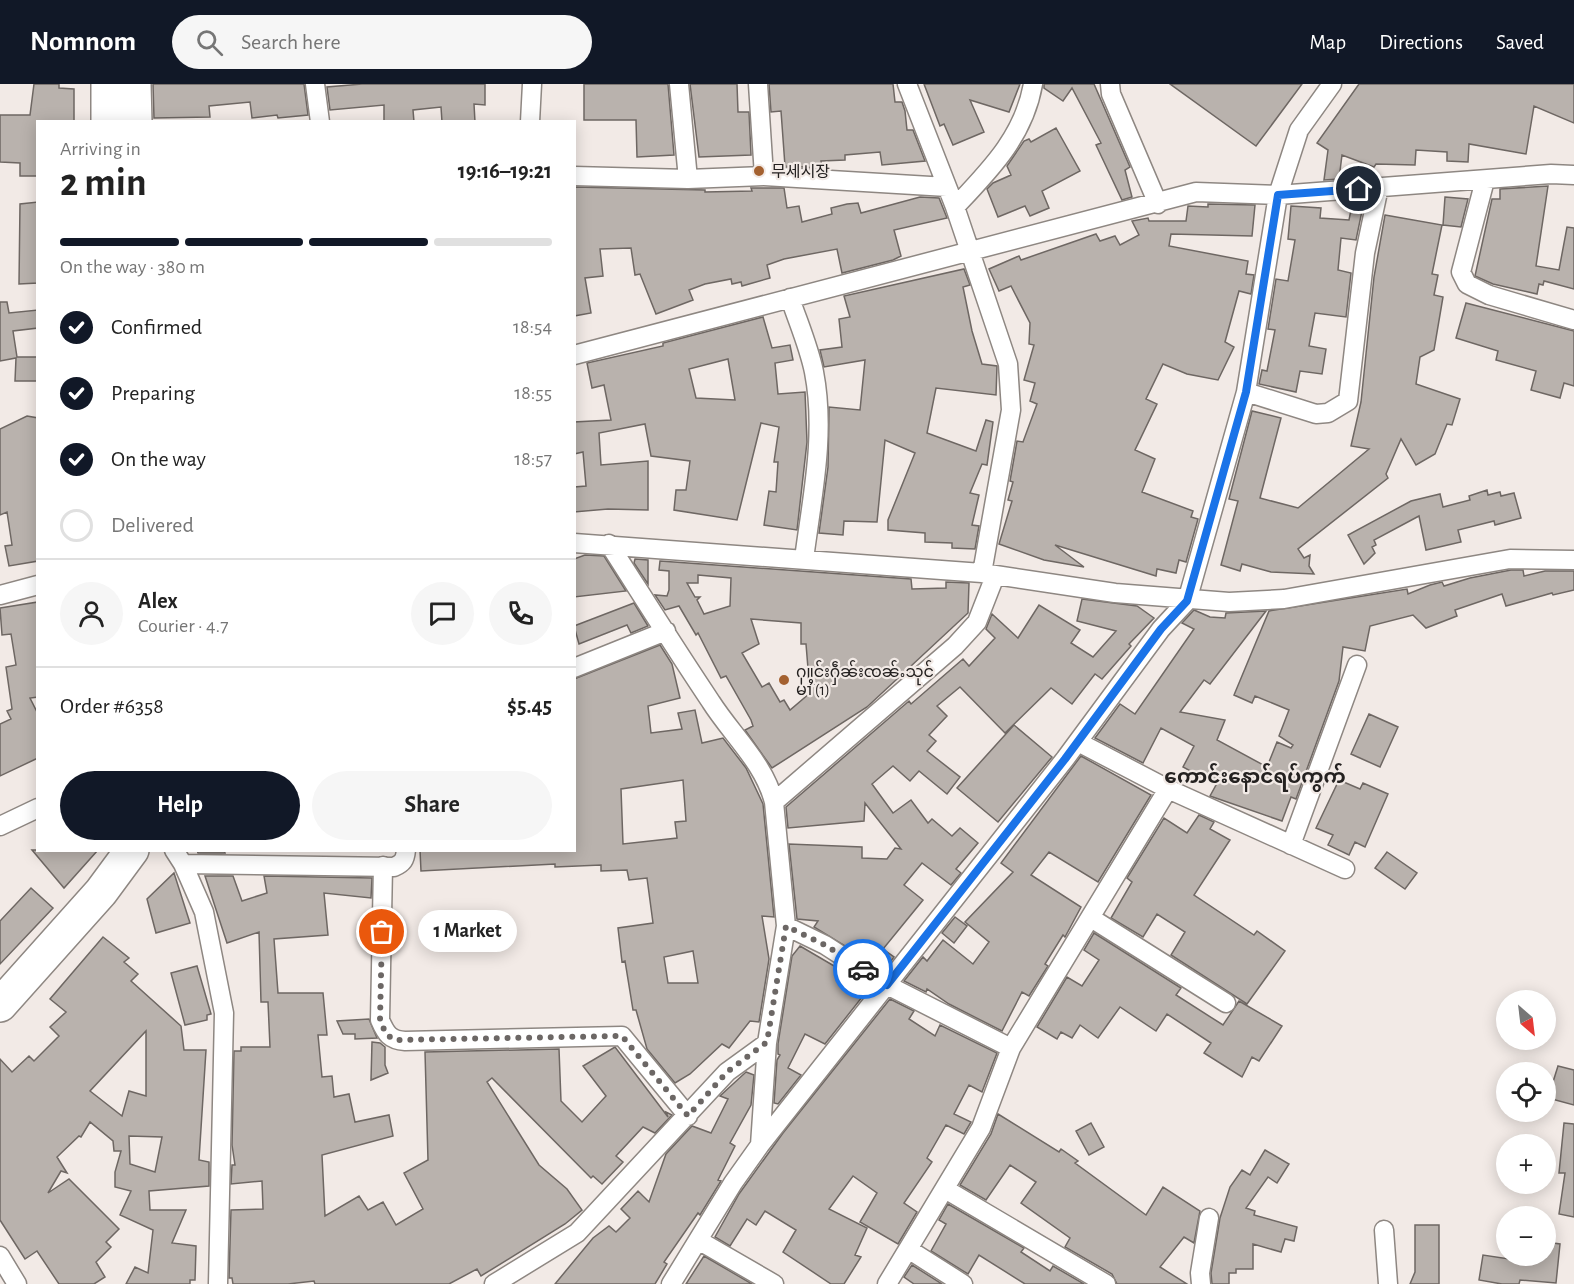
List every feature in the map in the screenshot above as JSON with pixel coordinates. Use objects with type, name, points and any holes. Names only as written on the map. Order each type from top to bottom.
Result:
[{"type":"highway","points":[[108,84],[108,120]]},
{"type":"highway","points":[[134,84],[135,120]]},
{"type":"highway","points":[[0,1005],[101,892],[131,852]]},
{"type":"street","points":[[315,84],[320,120]]},
{"type":"street","points":[[530,120],[532,84]]},
{"type":"street","points":[[679,84],[688,179]]},
{"type":"street","points":[[758,84],[764,176]]},
{"type":"street","points":[[774,802],[955,646],[977,622],[988,575],[1011,410],[1008,364],[955,207],[907,84]]},
{"type":"street","points":[[955,207],[1000,160],[1021,124],[1033,84]]},
{"type":"street","points":[[1110,84],[1111,94],[1158,204]]},
{"type":"street","points":[[671,1284],[760,1145],[1078,742],[1161,629],[1187,601],[1246,392],[1278,195],[1299,130],[1332,84]]},
{"type":"street","points":[[576,354],[1158,204],[1196,192],[1278,195],[1574,175]]},
{"type":"street","points":[[576,176],[688,179],[764,176],[947,188]]},
{"type":"street","points":[[1485,180],[1461,272],[1467,284],[1489,295],[1574,320]]},
{"type":"street","points":[[1246,392],[1316,414],[1328,413],[1348,401],[1365,254],[1379,188]]},
{"type":"street","points":[[790,298],[814,371],[819,416],[819,447],[804,559]]},
{"type":"street","points":[[576,543],[988,575],[1187,601],[1284,599],[1510,559],[1574,560]]},
{"type":"street","points":[[609,544],[712,704],[755,762],[771,789],[786,926],[767,1042],[760,1145]]},
{"type":"street","points":[[0,595],[36,586]]},
{"type":"street","points":[[576,667],[666,631]]},
{"type":"street","points":[[1291,845],[1357,665]]},
{"type":"street","points":[[1078,742],[1168,789],[1345,869]]},
{"type":"street","points":[[887,1284],[981,1128],[1011,1048],[1168,789]]},
{"type":"street","points":[[0,826],[36,809]]},
{"type":"street","points":[[218,1284],[224,1013],[204,912],[178,857],[383,866],[401,864],[405,852]]},
{"type":"street","points":[[383,866],[380,1020],[386,1034],[394,1040],[405,1041],[622,1036],[688,1116]]},
{"type":"street","points":[[1091,918],[1226,1003]]},
{"type":"street","points":[[786,926],[825,945],[887,985],[1011,1048]]},
{"type":"street","points":[[494,1284],[577,1233],[727,1072],[767,1042]]},
{"type":"street","points":[[945,1189],[1106,1284]]},
{"type":"street","points":[[1202,1284],[1200,1273],[1209,1218]]},
{"type":"street","points":[[1384,1230],[1388,1284]]},
{"type":"street","points":[[698,1240],[774,1284]]},
{"type":"street","points":[[908,1249],[963,1284]]},
{"type":"street","points":[[0,1256],[17,1284]]},
{"type":"building","points":[[34,84],[59,84],[59,88],[74,89],[74,120],[36,120],[36,176],[20,176],[20,163],[0,162],[0,115],[30,115]]},
{"type":"building","points":[[153,84],[304,84],[308,115],[252,118],[250,102],[209,106],[210,117],[154,118]]},
{"type":"building","points":[[362,84],[485,84],[485,105],[474,104],[475,120],[442,120],[441,107],[413,110],[414,120],[384,120],[384,105],[330,110],[327,87]]},
{"type":"building","points":[[584,84],[668,84],[674,155],[637,157],[636,120],[584,120]]},
{"type":"building","points":[[690,84],[737,84],[738,112],[749,112],[751,155],[699,157]]},
{"type":"building","points":[[769,84],[893,84],[895,102],[902,102],[907,130],[913,130],[925,161],[882,165],[880,152],[845,155],[845,160],[821,161],[822,168],[785,166],[781,111],[771,112]]},
{"type":"building","points":[[924,84],[1020,84],[1009,112],[970,100],[984,132],[953,145],[944,124],[940,126]]},
{"type":"building","points":[[1044,84],[1094,84],[1130,167],[1125,170],[1132,197],[1122,200],[1096,145],[1101,143],[1072,88],[1063,101],[1044,88]]},
{"type":"building","points":[[1170,84],[1302,84],[1256,146]]},
{"type":"building","points":[[1359,84],[1574,84],[1574,123],[1534,106],[1526,154],[1469,144],[1468,162],[1447,161],[1447,152],[1416,150],[1415,165],[1376,164],[1374,167],[1342,155],[1339,179],[1324,180],[1328,150],[1317,143]]},
{"type":"building","points":[[1056,128],[1080,171],[1042,191],[1049,208],[1030,216],[1025,206],[998,217],[987,189],[993,183],[1011,175],[1007,166],[1024,141],[1029,139],[1031,142]]},
{"type":"building","points":[[1548,186],[1536,266],[1559,270],[1567,227],[1574,228],[1574,289],[1544,281],[1543,285],[1539,284],[1537,294],[1493,284],[1475,276],[1492,199],[1500,199],[1500,189]]},
{"type":"building","points":[[576,187],[705,190],[705,192],[784,188],[787,208],[799,206],[802,222],[832,214],[831,208],[847,204],[858,203],[861,213],[920,197],[939,198],[947,218],[894,230],[901,256],[893,260],[842,273],[837,249],[784,259],[767,265],[770,278],[742,286],[741,282],[732,284],[731,279],[705,284],[689,290],[693,300],[656,314],[640,274],[635,275],[631,248],[600,249],[603,276],[585,278],[591,313],[576,316]]},
{"type":"building","points":[[1445,197],[1468,199],[1461,227],[1443,225]]},
{"type":"building","points":[[36,202],[36,283],[19,284],[20,204]]},
{"type":"building","points":[[1208,204],[1255,205],[1252,236],[1171,234],[1169,246],[1248,261],[1246,274],[1254,275],[1251,294],[1239,291],[1225,342],[1234,347],[1218,380],[1187,374],[1163,364],[1146,399],[1157,404],[1135,450],[1155,459],[1142,492],[1193,511],[1191,517],[1198,519],[1186,562],[1179,560],[1176,573],[1157,569],[1156,576],[1055,545],[1084,567],[1044,560],[999,544],[1012,501],[1008,500],[1013,482],[1010,481],[1017,441],[1023,442],[1037,404],[1030,401],[1035,383],[1024,380],[1034,345],[1029,344],[1030,323],[1011,286],[999,291],[989,269],[1019,256],[1021,260],[1096,234],[1100,241],[1115,236],[1120,245],[1139,235],[1132,221],[1148,218],[1149,221],[1186,221],[1188,206],[1208,207]]},
{"type":"building","points":[[1291,206],[1321,208],[1320,218],[1349,220],[1351,210],[1362,211],[1356,240],[1341,238],[1338,270],[1351,273],[1346,317],[1315,313],[1309,346],[1326,349],[1322,374],[1300,371],[1296,392],[1259,384],[1262,370],[1267,371],[1275,330],[1268,329],[1276,279],[1288,281],[1295,240],[1288,239]]},
{"type":"building","points":[[1385,215],[1442,225],[1432,274],[1438,275],[1434,295],[1443,297],[1434,350],[1420,357],[1416,384],[1460,399],[1452,425],[1447,424],[1435,454],[1416,465],[1401,439],[1386,474],[1388,478],[1298,549],[1304,558],[1310,555],[1309,566],[1314,574],[1271,572],[1242,564],[1240,571],[1221,565],[1238,501],[1229,499],[1252,411],[1281,418],[1260,498],[1298,508],[1369,449],[1351,446],[1361,402],[1374,277]]},
{"type":"building","points":[[964,269],[970,285],[963,287],[972,331],[982,364],[997,366],[996,395],[936,388],[927,433],[976,451],[986,420],[993,422],[987,465],[982,464],[970,493],[979,495],[972,525],[979,526],[975,549],[952,548],[952,543],[925,542],[925,533],[888,530],[888,520],[915,453],[885,440],[877,522],[844,521],[843,535],[819,533],[828,467],[829,407],[860,410],[865,360],[824,367],[820,350],[842,347],[839,319],[850,317],[844,296]]},
{"type":"building","points":[[0,302],[7,302],[9,313],[36,310],[36,328],[13,331],[17,357],[36,357],[36,381],[15,381],[16,358],[0,361]]},
{"type":"building","points":[[1466,303],[1574,331],[1574,386],[1564,383],[1560,398],[1531,390],[1536,371],[1496,360],[1498,351],[1456,338]]},
{"type":"building","points":[[763,317],[772,348],[790,345],[793,360],[775,363],[778,394],[805,392],[807,442],[797,530],[764,525],[769,491],[776,492],[778,462],[774,462],[779,427],[761,423],[737,520],[674,510],[676,490],[686,490],[690,461],[651,456],[645,424],[599,433],[601,465],[648,461],[648,510],[608,509],[576,512],[576,487],[586,486],[583,452],[576,454],[576,422],[611,420],[604,385],[592,388],[587,363],[663,346],[663,343]],"holes":[[[728,359],[735,400],[696,398],[689,369]]]},
{"type":"building","points":[[27,416],[36,418],[36,561],[9,566],[5,546],[12,545],[7,512],[0,515],[0,429]]},
{"type":"building","points":[[1487,490],[1488,495],[1500,492],[1501,496],[1514,493],[1521,518],[1495,525],[1494,521],[1458,530],[1461,542],[1426,550],[1419,516],[1374,540],[1376,545],[1372,547],[1375,553],[1364,564],[1348,535],[1411,501],[1440,494],[1443,507],[1470,500],[1469,496]]},
{"type":"building","points":[[585,555],[604,556],[626,591],[576,597],[576,558]]},
{"type":"building","points":[[635,559],[648,560],[648,584],[634,563]]},
{"type":"building","points":[[660,561],[911,579],[912,589],[946,588],[946,582],[969,583],[968,613],[867,707],[772,768],[745,730],[753,726],[751,720],[726,676],[721,678],[698,633],[696,635],[679,606],[665,610],[655,595],[667,596],[669,590],[669,571],[659,570]],"holes":[[[698,575],[731,578],[730,606],[704,614],[697,600],[700,597],[695,597],[687,583],[698,583]],[[751,619],[801,623],[801,644],[806,644],[810,693],[790,710],[784,700],[780,702],[769,683],[762,687],[742,653],[759,644]]]},
{"type":"building","points":[[1511,570],[1523,570],[1524,576],[1545,571],[1574,571],[1574,590],[1553,595],[1552,593],[1506,606],[1502,594],[1455,610],[1457,616],[1426,628],[1413,615],[1370,626],[1365,651],[1343,647],[1339,681],[1296,799],[1291,797],[1282,821],[1210,796],[1216,785],[1183,767],[1194,746],[1161,728],[1143,763],[1095,738],[1120,704],[1135,714],[1194,629],[1182,623],[1194,610],[1210,617],[1225,618],[1226,613],[1266,611],[1210,684],[1204,680],[1180,712],[1225,720],[1217,740],[1267,767],[1277,742],[1291,748],[1293,745],[1279,736],[1289,710],[1255,696],[1252,703],[1234,695],[1269,611],[1407,589],[1408,594],[1442,582],[1444,586]]},
{"type":"building","points":[[1082,599],[1137,606],[1154,618],[1129,644],[1131,646],[1102,679],[1095,674],[1072,704],[1051,688],[1005,733],[960,687],[937,706],[947,716],[929,735],[936,741],[927,751],[960,777],[947,794],[919,771],[910,781],[893,766],[872,784],[893,813],[911,800],[928,823],[932,819],[952,836],[960,828],[978,843],[956,869],[961,873],[951,885],[922,863],[904,885],[923,900],[883,949],[894,957],[884,970],[814,927],[818,921],[797,919],[789,844],[862,847],[862,858],[887,859],[895,848],[901,849],[865,803],[864,821],[788,828],[786,807],[909,701],[911,704],[963,659],[969,666],[995,638],[986,629],[992,614],[1018,638],[1039,605],[1080,630],[1071,643],[1093,657],[1116,631],[1077,621]]},
{"type":"building","points":[[36,602],[36,697],[30,698],[36,710],[36,759],[0,776],[0,724],[11,719],[7,711],[12,709],[6,667],[16,665],[11,634],[2,635],[0,608]]},
{"type":"building","points":[[634,603],[648,626],[631,633],[627,625],[579,644],[576,625]]},
{"type":"building","points":[[660,645],[672,664],[680,698],[648,706],[651,733],[682,729],[678,713],[695,710],[702,743],[723,738],[746,768],[763,804],[774,917],[762,916],[769,959],[759,1022],[750,1021],[729,1048],[722,1044],[690,1074],[675,1083],[647,1049],[636,1010],[633,1010],[625,961],[622,962],[618,928],[653,923],[647,878],[629,880],[627,870],[601,871],[601,865],[555,867],[555,864],[421,871],[420,852],[576,852],[576,678]],"holes":[[[683,780],[686,821],[675,822],[677,838],[623,844],[621,789]],[[693,951],[698,983],[668,983],[664,957]]]},
{"type":"building","points":[[1369,714],[1398,727],[1380,767],[1351,754]]},
{"type":"building","points":[[1014,725],[1052,757],[998,822],[957,788]]},
{"type":"building","points":[[1081,756],[1151,795],[1098,882],[1049,852],[1031,875],[1081,907],[1065,937],[1063,935],[1045,964],[1048,966],[1029,996],[1022,992],[1002,1031],[949,1004],[927,989],[926,992],[904,981],[923,957],[927,961],[943,940],[973,964],[989,942],[965,922],[1013,872],[1001,863]]},
{"type":"building","points":[[1339,780],[1360,789],[1363,783],[1388,794],[1365,847],[1355,842],[1349,855],[1328,845],[1333,835],[1316,828]]},
{"type":"building","points":[[1199,815],[1214,822],[1210,829],[1230,840],[1194,895],[1254,935],[1257,931],[1285,951],[1247,1004],[1171,955],[1185,932],[1157,914],[1143,937],[1111,918],[1132,882],[1127,878],[1164,818],[1187,833]]},
{"type":"building","points":[[32,850],[36,852],[96,852],[64,888]]},
{"type":"building","points":[[198,852],[225,853],[198,853]]},
{"type":"building","points":[[1387,852],[1417,873],[1405,889],[1375,868]]},
{"type":"building","points":[[174,873],[190,923],[156,933],[147,899]]},
{"type":"building","points":[[205,876],[233,876],[242,901],[267,893],[264,876],[372,878],[371,898],[324,893],[328,935],[274,939],[278,993],[323,993],[327,1035],[318,1035],[322,1077],[332,1076],[334,1097],[349,1094],[355,1122],[389,1115],[393,1136],[322,1155],[325,1216],[359,1196],[368,1210],[383,1202],[396,1225],[423,1209],[404,1173],[428,1160],[425,1052],[559,1049],[561,1101],[582,1122],[606,1096],[583,1066],[615,1047],[668,1117],[666,1112],[672,1115],[655,1133],[643,1127],[616,1156],[623,1162],[602,1184],[593,1176],[591,1178],[492,1078],[487,1082],[539,1165],[567,1189],[582,1210],[565,1224],[481,1276],[477,1269],[449,1284],[315,1284],[314,1281],[288,1284],[233,1284],[232,1278],[229,1278],[231,1210],[263,1209],[262,1181],[231,1184],[232,1165],[235,1165],[232,1145],[234,1051],[241,1051],[241,1047],[270,1047],[268,1002],[261,1002],[259,932],[227,943]]},
{"type":"building","points":[[31,888],[53,908],[0,964],[0,921]]},
{"type":"building","points":[[955,917],[967,926],[954,943],[942,933]]},
{"type":"building","points":[[1094,933],[1181,988],[1176,995],[1223,1025],[1239,1001],[1282,1026],[1259,1061],[1252,1057],[1242,1077],[1204,1053],[1211,1043],[1167,1014],[1156,1031],[1120,1007],[1098,1038],[1080,1025],[1072,1038],[1061,1032],[1057,1039],[1037,1027],[1067,977],[1082,986],[1099,960],[1084,950]]},
{"type":"building","points":[[103,937],[129,958],[124,962],[138,974],[131,981],[181,1026],[184,1050],[206,1050],[199,1160],[209,1162],[209,1186],[149,1191],[150,1210],[186,1210],[172,1243],[196,1246],[195,1280],[190,1280],[190,1284],[126,1284],[135,1267],[148,1273],[153,1230],[120,1215],[131,1191],[115,1187],[115,1172],[121,1151],[114,1151],[113,1141],[90,1122],[81,1137],[79,1136],[57,1157],[67,1173],[61,1171],[48,1193],[69,1179],[119,1229],[106,1242],[111,1247],[96,1262],[105,1277],[94,1284],[59,1284],[37,1251],[25,1259],[0,1220],[0,1059],[12,1072],[29,1056],[34,1061],[59,1036],[50,1027],[66,1012],[50,999]],"holes":[[[146,1031],[146,1096],[129,1091],[122,1116],[90,1091]],[[129,1136],[162,1137],[155,1172],[130,1164]]]},
{"type":"building","points":[[800,946],[870,987],[825,1044],[805,1034],[788,1068],[801,1075],[778,1104],[774,1103],[777,1060],[780,1055],[778,1044],[792,956]]},
{"type":"building","points":[[197,966],[211,1014],[207,1015],[207,1020],[185,1025],[171,973]]},
{"type":"building","points":[[890,999],[914,1011],[909,1019],[935,1036],[940,1025],[997,1053],[982,1092],[969,1085],[954,1114],[971,1122],[964,1134],[946,1125],[927,1158],[932,1162],[904,1203],[917,1212],[898,1244],[860,1222],[877,1193],[853,1176],[829,1209],[867,1228],[855,1255],[861,1257],[844,1284],[831,1284],[783,1252],[796,1230],[765,1211],[756,1225],[747,1219],[730,1246],[715,1237],[739,1194],[783,1133]]},
{"type":"building","points":[[369,1019],[377,1038],[355,1039],[355,1034],[343,1034],[337,1021]]},
{"type":"building","points":[[372,1042],[380,1043],[385,1047],[385,1065],[388,1073],[371,1080]]},
{"type":"building","points":[[1558,1066],[1574,1070],[1574,1105],[1556,1100]]},
{"type":"building","points":[[746,1072],[754,1075],[751,1105],[730,1143],[735,1146],[718,1180],[721,1181],[700,1215],[698,1213],[664,1262],[667,1264],[655,1284],[555,1284],[593,1238],[609,1226],[616,1232],[630,1218],[621,1209],[638,1191],[649,1202],[666,1154],[692,1126],[711,1133],[728,1099],[720,1096]]},
{"type":"building","points":[[998,1114],[1059,1152],[1061,1149],[1078,1161],[1075,1163],[1146,1215],[1163,1187],[1200,1211],[1194,1243],[1184,1237],[1160,1267],[1187,1284],[1117,1284],[1112,1274],[1065,1247],[1070,1238],[1021,1203],[1036,1182],[1010,1165],[986,1200],[960,1185],[991,1134]]},
{"type":"building","points":[[1091,1123],[1104,1147],[1089,1155],[1076,1131]]},
{"type":"building","points":[[1564,1123],[1574,1124],[1574,1217],[1559,1214],[1565,1173],[1559,1173]]},
{"type":"building","points":[[1265,1150],[1289,1164],[1277,1183],[1268,1177],[1246,1208],[1255,1211],[1254,1215],[1297,1227],[1294,1241],[1285,1239],[1281,1252],[1253,1244],[1253,1269],[1236,1269],[1236,1273],[1229,1273],[1229,1284],[1212,1284],[1211,1273],[1220,1218],[1230,1187],[1242,1170],[1250,1175]]},
{"type":"building","points":[[948,1204],[1024,1248],[1021,1252],[1050,1271],[1053,1266],[1084,1284],[1025,1284],[979,1255],[968,1274],[931,1251],[946,1224],[939,1220]]},
{"type":"building","points":[[1415,1225],[1439,1225],[1439,1284],[1410,1284],[1415,1272]]},
{"type":"building","points":[[1556,1243],[1560,1244],[1556,1283],[1520,1280],[1519,1284],[1502,1284],[1479,1280],[1483,1255],[1496,1257],[1496,1266],[1556,1266]]},
{"type":"building","points":[[704,1256],[752,1284],[686,1284]]},
{"type":"building","points":[[912,1265],[942,1284],[914,1284],[904,1277]]},
{"type":"way so far","points":[[382,932],[380,1020],[386,1034],[394,1040],[622,1036],[688,1116],[727,1072],[767,1042],[786,926],[825,945],[863,969]]},
{"type":"place","name":"무세시장","points":[[759,171]]},
{"type":"place","name":"ႁူင်းႁဵၼ်းၸၼ်ႉသုင် မၢႆ (1)","points":[[784,680]]},
{"type":"place","name":"1 Market","points":[[382,932]]},
{"type":"district","name":"ကောင်းနောင်ရပ်ကွက်","points":[[1255,776]]},
{"type":"route","points":[[863,969],[887,985],[1065,759],[1161,629],[1187,601],[1246,392],[1278,195],[1359,189]]}]
